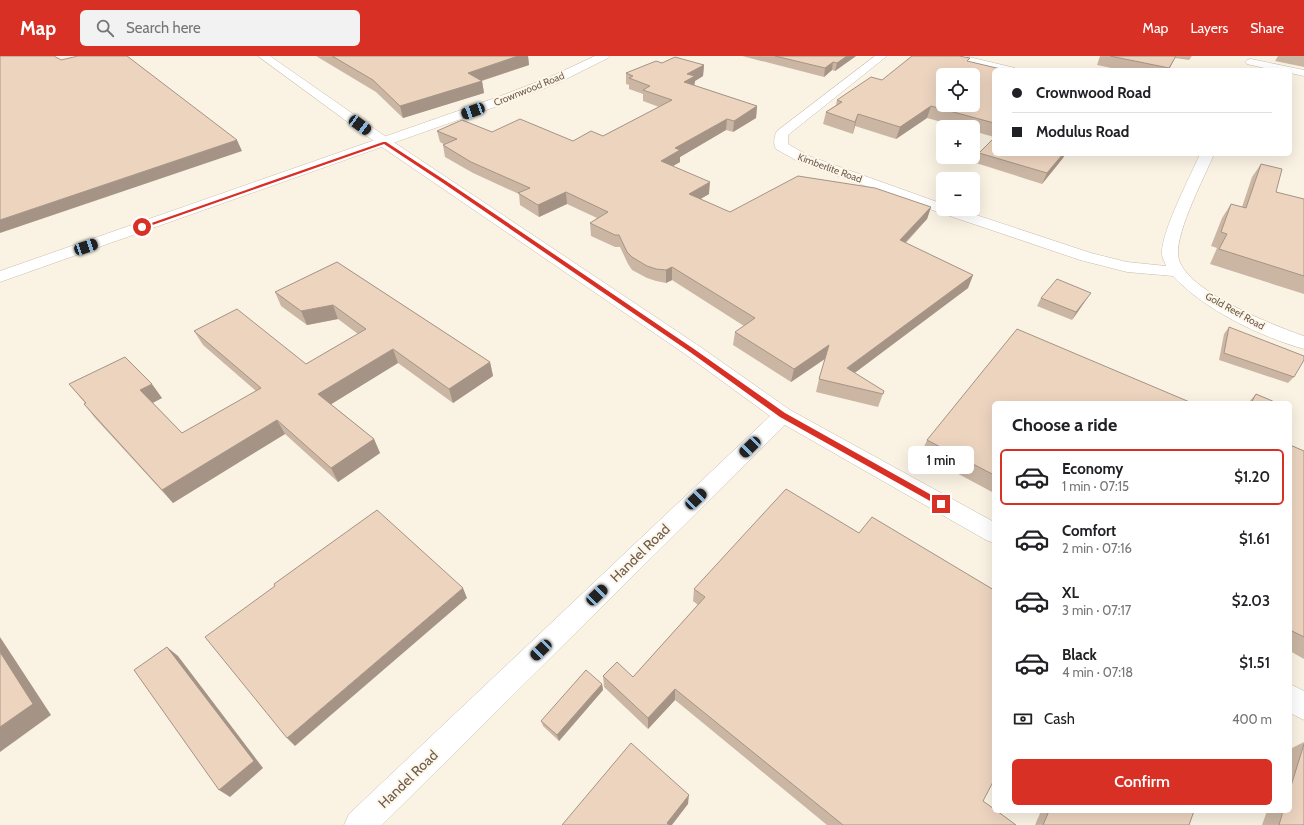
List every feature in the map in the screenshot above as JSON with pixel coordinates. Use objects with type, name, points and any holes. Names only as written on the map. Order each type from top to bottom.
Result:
[{"type":"main road","name":"Crownwood Road","points":[[0,277],[534,88],[604,56]]},
{"type":"street","points":[[263,56],[384,142],[692,350],[783,415],[992,532]]},
{"type":"street","name":"Kimberlite Road","points":[[882,56],[788,129],[781,138],[781,146],[804,160],[936,207]]},
{"type":"street","points":[[951,56],[1002,68]]},
{"type":"street","points":[[1251,63],[1280,68]]},
{"type":"street","points":[[1292,70],[1304,72]]},
{"type":"street","name":"Gold Reef Road","points":[[1206,156],[1171,240],[1170,256],[1178,272],[1196,289],[1221,306],[1261,327],[1304,343]]},
{"type":"street","name":"Kimberlite Road","points":[[964,216],[1086,257],[1127,267],[1178,272]]},
{"type":"street","name":"Handel Road","points":[[360,825],[783,415]]},
{"type":"street","points":[[1292,699],[1304,706]]},
{"type":"building","points":[[0,56],[54,56],[61,60],[78,56],[127,56],[237,140],[0,220]]},
{"type":"building","points":[[332,56],[518,56],[468,73],[482,81],[400,106],[373,80]]},
{"type":"building","points":[[775,56],[847,56],[837,63],[833,62],[825,68]]},
{"type":"building","points":[[912,56],[959,56],[970,58],[967,61],[997,68],[992,68],[992,122],[953,112],[980,112],[980,68],[936,68],[936,107],[931,106],[900,127],[858,114],[855,122],[826,112],[842,102],[837,100],[871,77],[882,80]]},
{"type":"building","points":[[1110,56],[1176,56],[1169,68]]},
{"type":"building","points":[[675,57],[704,65],[687,74],[695,76],[684,82],[757,106],[734,121],[727,119],[675,148],[680,150],[661,161],[710,182],[689,194],[730,212],[798,176],[875,188],[931,207],[900,240],[973,275],[847,368],[884,391],[883,394],[819,379],[829,345],[794,369],[735,332],[755,318],[672,267],[666,270],[647,266],[632,257],[627,252],[619,235],[615,235],[590,223],[608,212],[566,192],[538,205],[518,193],[530,188],[471,162],[443,145],[457,139],[437,131],[462,120],[492,132],[520,119],[573,141],[591,131],[603,136],[672,100],[643,90],[650,86],[629,78],[633,76],[626,73],[656,61],[662,63]]},
{"type":"building","points":[[992,140],[992,156],[1061,156],[1047,173],[980,153],[980,152]]},
{"type":"building","points":[[1261,164],[1282,169],[1276,192],[1304,199],[1304,276],[1219,249],[1227,234],[1221,232],[1231,204],[1246,208]]},
{"type":"building","points":[[337,262],[490,362],[449,389],[393,349],[318,394],[374,439],[331,468],[277,420],[162,490],[84,404],[86,403],[69,384],[125,357],[152,384],[140,390],[182,433],[261,388],[194,331],[237,309],[306,364],[366,329],[333,305],[301,311],[275,292]]},
{"type":"building","points":[[1057,279],[1091,293],[1076,312],[1041,298]]},
{"type":"building","points":[[1229,327],[1304,356],[1304,360],[1294,377],[1224,353]]},
{"type":"building","points":[[1017,329],[1187,401],[992,401],[992,474],[927,440]]},
{"type":"building","points":[[1256,394],[1272,401],[1252,401]]},
{"type":"building","points":[[1292,446],[1304,451],[1304,637],[1292,631]]},
{"type":"building","points":[[786,489],[859,533],[872,517],[992,589],[992,784],[983,801],[992,808],[992,813],[1000,813],[1016,825],[843,825],[675,689],[648,718],[603,676],[617,662],[633,677],[705,597],[694,589]]},
{"type":"building","points":[[377,510],[463,588],[287,738],[205,637],[275,586],[274,584]]},
{"type":"building","points":[[167,647],[254,761],[219,790],[134,670]]},
{"type":"building","points":[[0,652],[33,704],[0,727]]},
{"type":"building","points":[[586,670],[602,684],[557,735],[541,721]]},
{"type":"building","points":[[631,743],[689,795],[667,823],[669,825],[562,825]]},
{"type":"building","points":[[1304,744],[1304,825],[1279,825],[1282,813],[1292,813],[1292,783]]},
{"type":"building","points":[[1048,813],[1193,813],[1189,825],[1043,825]]},
{"type":"route","points":[[142,227],[384,142],[692,350],[783,415],[941,504]]}]
